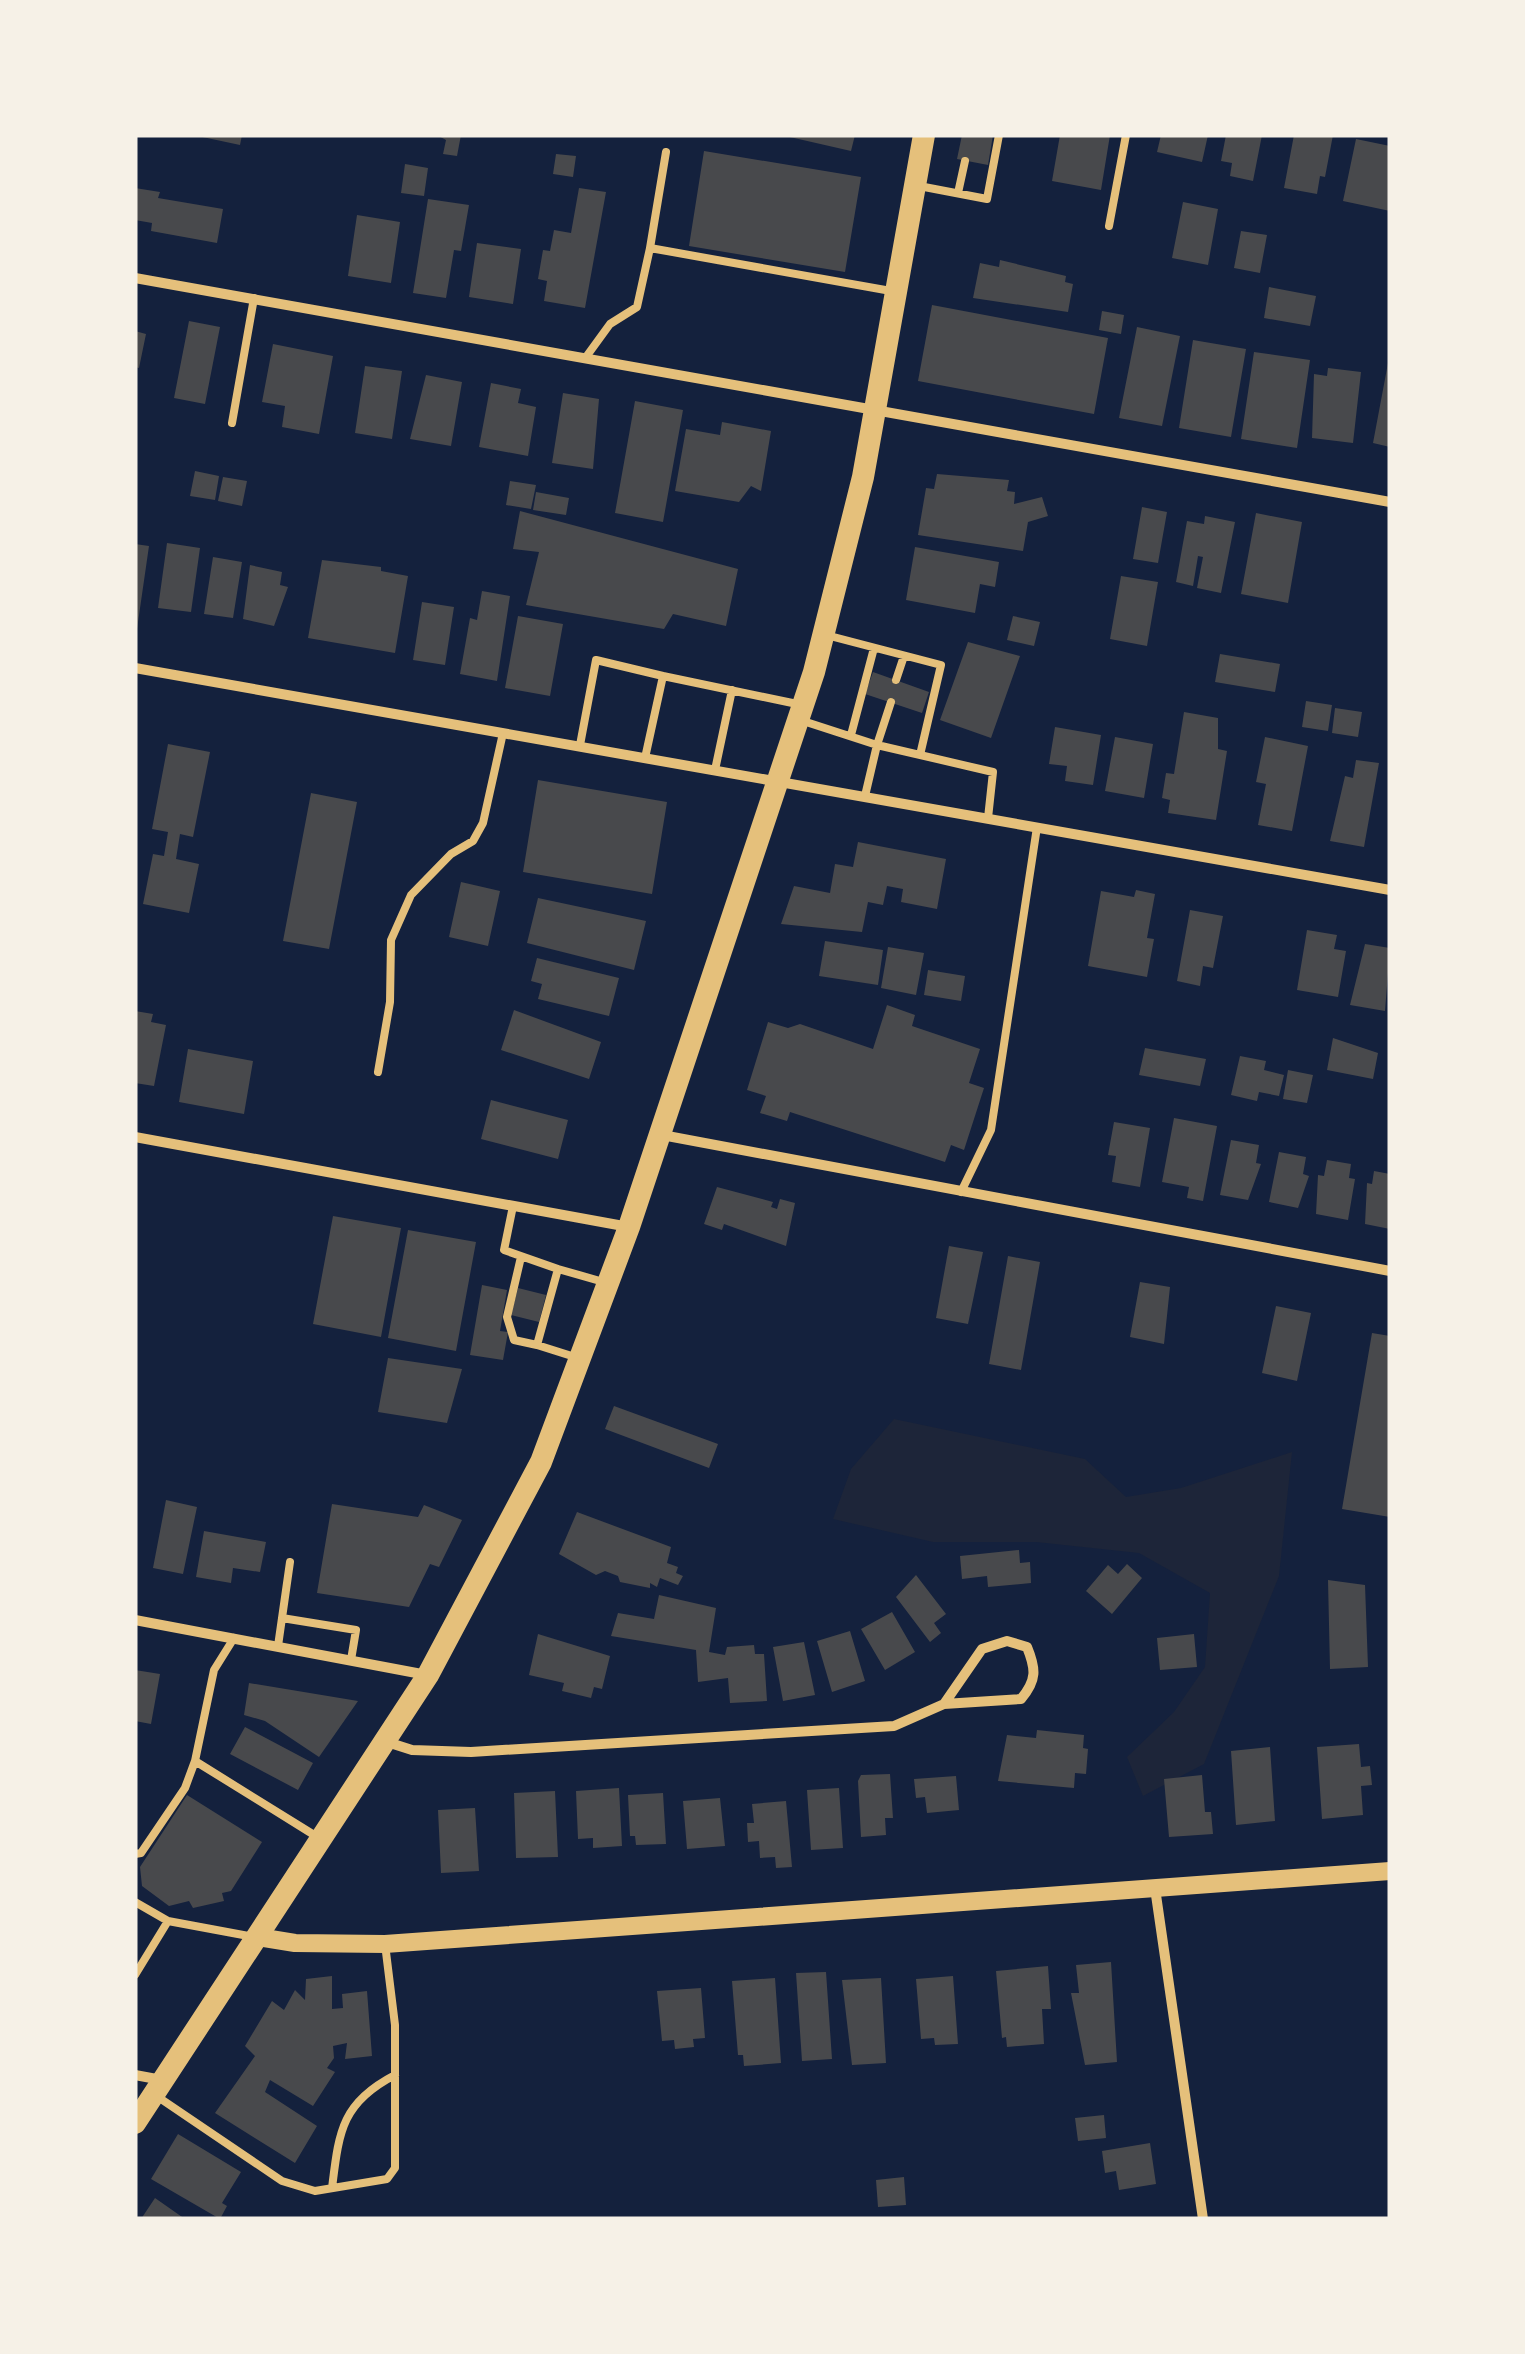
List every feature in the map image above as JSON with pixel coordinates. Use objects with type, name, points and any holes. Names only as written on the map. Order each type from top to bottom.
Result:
[{"type":"main road","points":[[135,2123],[428,1675],[541,1462],[660,1135],[780,781],[823,635],[876,408],[924,135]]},
{"type":"street","points":[[135,278],[1390,502]]},
{"type":"street","points":[[135,668],[1390,890]]},
{"type":"street","points":[[660,1135],[1390,1271]]},
{"type":"street","points":[[135,1137],[628,1228]]},
{"type":"street","points":[[135,1620],[428,1675]]},
{"type":"street","points":[[386,1742],[412,1750],[471,1752],[894,1726],[944,1704],[1021,1699],[1033,1685],[1035,1667],[1027,1647],[1007,1641],[982,1649],[944,1704]]},
{"type":"street","points":[[258,1938],[335,1946],[386,1944],[1390,1871]]},
{"type":"street","points":[[1155,1888],[1203,2219]]},
{"type":"street","points":[[135,2074],[158,2087]]},
{"type":"lane","points":[[915,185],[988,199],[999,135]]},
{"type":"lane","points":[[1109,226],[1126,135]]},
{"type":"lane","points":[[586,357],[610,324],[637,307],[666,152]]},
{"type":"lane","points":[[958,193],[965,161]]},
{"type":"lane","points":[[650,248],[896,292]]},
{"type":"lane","points":[[232,423],[254,298]]},
{"type":"lane","points":[[823,635],[941,666],[920,755]]},
{"type":"lane","points":[[851,735],[874,648]]},
{"type":"lane","points":[[896,680],[904,656]]},
{"type":"lane","points":[[580,745],[596,660],[732,690],[800,712],[877,745],[994,772],[988,818]]},
{"type":"lane","points":[[645,758],[663,676]]},
{"type":"lane","points":[[715,770],[732,690]]},
{"type":"lane","points":[[865,796],[891,702]]},
{"type":"lane","points":[[378,1072],[390,1002],[391,940],[411,894],[451,854],[473,841],[483,822],[503,733]]},
{"type":"lane","points":[[960,1193],[991,1130],[1037,827]]},
{"type":"lane","points":[[513,1206],[504,1250],[607,1284]]},
{"type":"lane","points":[[521,1257],[507,1317],[514,1340],[580,1358]]},
{"type":"lane","points":[[537,1345],[558,1269]]},
{"type":"lane","points":[[278,1646],[290,1562]]},
{"type":"lane","points":[[282,1618],[356,1630],[351,1660]]},
{"type":"lane","points":[[135,1854],[141,1853],[185,1788],[214,1670],[234,1638]]},
{"type":"lane","points":[[194,1761],[322,1840]]},
{"type":"lane","points":[[135,1902],[168,1921],[258,1938]]},
{"type":"lane","points":[[135,1975],[168,1921]]},
{"type":"lane","points":[[158,2087],[282,2181],[315,2190],[388,2179],[395,2168],[396,2025],[386,1944]]},
{"type":"lane","points":[[332,2188],[344,2118],[371,2087],[396,2075]]},
{"type":"shaded area","points":[[894,1419],[1085,1459],[1126,1497],[1181,1488],[1292,1452],[1279,1576],[1204,1764],[1143,1796],[1127,1757],[1174,1712],[1205,1667],[1210,1593],[1139,1553],[1036,1542],[933,1542],[833,1519],[851,1469]]},
{"type":"building","points":[[193,135],[242,135],[240,145]]},
{"type":"building","points":[[437,135],[461,135],[457,156],[443,154],[446,140]]},
{"type":"building","points":[[781,135],[855,135],[851,151]]},
{"type":"building","points":[[962,135],[993,135],[988,165],[957,159]]},
{"type":"building","points":[[1060,135],[1110,135],[1101,190],[1052,181]]},
{"type":"building","points":[[1161,135],[1208,135],[1202,162],[1157,152]]},
{"type":"building","points":[[1226,135],[1262,135],[1253,181],[1230,176],[1232,163],[1221,161]]},
{"type":"building","points":[[1294,135],[1333,135],[1325,177],[1320,176],[1317,194],[1284,188]]},
{"type":"building","points":[[1356,139],[1390,146],[1390,211],[1343,201]]},
{"type":"building","points":[[704,151],[861,177],[845,272],[689,246]]},
{"type":"building","points":[[556,154],[576,156],[573,177],[553,174]]},
{"type":"building","points":[[405,164],[428,168],[424,196],[401,193]]},
{"type":"building","points":[[135,188],[160,192],[158,198],[223,209],[217,243],[151,231],[152,223],[135,220]]},
{"type":"building","points":[[579,188],[606,192],[585,308],[544,301],[547,281],[538,279],[543,250],[550,251],[554,230],[571,233]]},
{"type":"building","points":[[428,199],[469,205],[461,251],[454,250],[446,298],[413,293]]},
{"type":"building","points":[[1183,202],[1218,209],[1208,265],[1172,258]]},
{"type":"building","points":[[357,215],[400,222],[391,283],[348,276]]},
{"type":"building","points":[[1241,231],[1267,235],[1260,273],[1234,268]]},
{"type":"building","points":[[477,243],[521,249],[513,304],[469,297]]},
{"type":"building","points":[[1000,260],[1066,276],[1065,282],[1073,284],[1068,312],[973,298],[980,263],[999,267]]},
{"type":"building","points":[[1269,287],[1316,296],[1310,326],[1264,318]]},
{"type":"building","points":[[932,305],[1108,338],[1094,414],[918,381]]},
{"type":"building","points":[[1102,311],[1124,315],[1121,334],[1099,330]]},
{"type":"building","points":[[189,321],[220,327],[205,404],[174,398]]},
{"type":"building","points":[[1137,327],[1180,336],[1162,426],[1119,418]]},
{"type":"building","points":[[135,331],[146,334],[139,368],[135,367]]},
{"type":"building","points":[[1193,340],[1246,349],[1231,437],[1179,428]]},
{"type":"building","points":[[273,344],[333,356],[319,434],[282,427],[285,406],[262,402]]},
{"type":"building","points":[[1254,352],[1310,360],[1297,448],[1241,439]]},
{"type":"building","points":[[1390,363],[1390,447],[1373,443]]},
{"type":"building","points":[[365,366],[402,371],[392,439],[355,433]]},
{"type":"building","points":[[1328,368],[1361,372],[1353,443],[1312,438],[1314,374],[1327,376]]},
{"type":"building","points":[[426,375],[462,382],[451,446],[410,439]]},
{"type":"building","points":[[491,383],[521,389],[518,403],[536,407],[528,456],[479,447]]},
{"type":"building","points":[[563,393],[599,399],[593,469],[552,463]]},
{"type":"building","points":[[635,401],[683,410],[663,522],[615,513]]},
{"type":"building","points":[[722,422],[771,431],[761,491],[751,486],[739,502],[675,491],[686,429],[720,435]]},
{"type":"building","points":[[195,471],[219,476],[215,500],[190,496]]},
{"type":"building","points":[[937,474],[1009,480],[1007,491],[1015,492],[1014,504],[1042,497],[1048,516],[1028,522],[1023,551],[918,535],[926,488],[934,489]]},
{"type":"building","points":[[223,477],[247,481],[242,506],[218,501]]},
{"type":"building","points":[[510,481],[536,485],[531,509],[506,505]]},
{"type":"building","points":[[536,492],[569,498],[566,515],[533,510]]},
{"type":"building","points":[[1142,507],[1167,512],[1158,563],[1133,559]]},
{"type":"building","points":[[520,511],[738,569],[726,626],[673,614],[664,629],[526,605],[539,552],[513,549]]},
{"type":"building","points":[[1256,513],[1302,522],[1288,603],[1241,594]]},
{"type":"building","points":[[1205,516],[1235,522],[1221,593],[1197,588],[1203,557],[1198,556],[1193,586],[1176,582],[1187,521],[1204,524]]},
{"type":"building","points":[[167,543],[200,548],[191,612],[158,608]]},
{"type":"building","points":[[135,544],[149,546],[137,629],[135,629]]},
{"type":"building","points":[[915,547],[999,562],[995,587],[980,584],[975,613],[906,600]]},
{"type":"building","points":[[213,557],[242,562],[233,618],[204,614]]},
{"type":"building","points":[[322,560],[381,567],[381,571],[408,576],[395,653],[308,638]]},
{"type":"building","points":[[250,565],[282,572],[280,585],[288,587],[274,626],[243,619]]},
{"type":"building","points":[[1121,576],[1158,582],[1147,646],[1110,639]]},
{"type":"building","points":[[482,591],[510,596],[497,681],[460,674],[470,618],[477,620]]},
{"type":"building","points":[[422,602],[454,607],[445,665],[413,660]]},
{"type":"building","points":[[518,616],[563,624],[550,696],[505,688]]},
{"type":"building","points":[[1013,616],[1040,622],[1034,646],[1007,640]]},
{"type":"building","points":[[968,642],[1020,656],[991,738],[940,720]]},
{"type":"building","points":[[1220,654],[1280,664],[1275,692],[1215,682]]},
{"type":"building","points":[[873,672],[929,692],[922,713],[865,694]]},
{"type":"building","points":[[1306,701],[1332,705],[1328,731],[1302,727]]},
{"type":"building","points":[[1335,708],[1362,712],[1358,737],[1332,733]]},
{"type":"building","points":[[1184,712],[1218,718],[1218,749],[1227,751],[1216,820],[1168,813],[1170,800],[1162,798],[1166,773],[1174,774]]},
{"type":"building","points":[[1055,727],[1101,735],[1093,785],[1065,781],[1067,766],[1049,764]]},
{"type":"building","points":[[1115,737],[1153,744],[1144,798],[1105,791]]},
{"type":"building","points":[[1265,737],[1308,746],[1292,831],[1258,825],[1266,784],[1256,782]]},
{"type":"building","points":[[168,744],[210,752],[193,837],[180,834],[176,859],[199,864],[189,913],[143,904],[153,854],[164,856],[168,832],[152,829]]},
{"type":"building","points":[[1356,760],[1379,763],[1364,847],[1330,841],[1345,776],[1353,778]]},
{"type":"building","points":[[538,780],[667,802],[652,894],[523,872]]},
{"type":"building","points":[[311,793],[357,802],[329,949],[283,941]]},
{"type":"building","points":[[858,842],[946,859],[937,909],[901,902],[903,889],[887,886],[883,905],[868,902],[862,932],[781,924],[794,886],[830,893],[835,864],[853,867]]},
{"type":"building","points":[[461,882],[500,891],[488,946],[449,937]]},
{"type":"building","points":[[1136,890],[1155,894],[1147,938],[1154,939],[1147,977],[1088,966],[1101,891],[1134,897]]},
{"type":"building","points":[[538,898],[646,921],[634,970],[527,943]]},
{"type":"building","points":[[1190,910],[1223,916],[1213,968],[1203,966],[1200,986],[1177,981]]},
{"type":"building","points":[[1307,930],[1337,935],[1334,949],[1346,951],[1338,997],[1297,990]]},
{"type":"building","points":[[825,941],[883,950],[878,985],[819,976]]},
{"type":"building","points":[[1365,944],[1390,948],[1385,1011],[1350,1005]]},
{"type":"building","points":[[888,947],[924,953],[916,995],[881,988]]},
{"type":"building","points":[[537,958],[619,978],[609,1016],[538,999],[542,984],[531,981]]},
{"type":"building","points":[[928,970],[965,976],[961,1001],[924,995]]},
{"type":"building","points":[[887,1005],[915,1015],[912,1026],[980,1049],[969,1083],[984,1088],[964,1150],[951,1145],[945,1162],[790,1112],[787,1121],[760,1113],[766,1096],[747,1090],[768,1022],[788,1028],[800,1024],[873,1049]]},
{"type":"building","points":[[514,1010],[601,1042],[589,1079],[501,1050]]},
{"type":"building","points":[[135,1011],[153,1014],[151,1022],[166,1025],[154,1086],[135,1083]]},
{"type":"building","points":[[1333,1038],[1378,1053],[1373,1079],[1327,1070]]},
{"type":"building","points":[[1145,1048],[1206,1059],[1200,1086],[1139,1075]]},
{"type":"building","points":[[188,1049],[253,1061],[244,1114],[179,1102]]},
{"type":"building","points":[[1240,1056],[1266,1061],[1264,1070],[1284,1075],[1279,1096],[1259,1092],[1257,1101],[1231,1095]]},
{"type":"building","points":[[1288,1070],[1313,1075],[1307,1103],[1283,1099]]},
{"type":"building","points":[[491,1100],[568,1120],[558,1159],[481,1139]]},
{"type":"building","points":[[1174,1118],[1217,1126],[1203,1201],[1187,1198],[1189,1187],[1162,1182]]},
{"type":"building","points":[[1114,1122],[1150,1128],[1140,1187],[1112,1182],[1116,1156],[1108,1155]]},
{"type":"building","points":[[1231,1140],[1259,1145],[1256,1163],[1261,1164],[1248,1200],[1220,1195]]},
{"type":"building","points":[[1279,1152],[1306,1157],[1303,1174],[1309,1176],[1298,1208],[1269,1202]]},
{"type":"building","points":[[1327,1160],[1351,1164],[1349,1178],[1355,1179],[1348,1220],[1316,1214],[1318,1175],[1324,1176]]},
{"type":"building","points":[[1374,1171],[1390,1174],[1390,1229],[1365,1224],[1367,1183],[1372,1184]]},
{"type":"building","points":[[717,1187],[773,1202],[771,1207],[777,1209],[780,1199],[795,1203],[786,1246],[724,1224],[722,1230],[704,1224]]},
{"type":"building","points":[[333,1216],[401,1228],[381,1337],[313,1324]]},
{"type":"building","points":[[408,1230],[476,1242],[456,1351],[388,1338]]},
{"type":"building","points":[[949,1246],[983,1252],[968,1324],[936,1318]]},
{"type":"building","points":[[1008,1256],[1040,1262],[1021,1370],[989,1364]]},
{"type":"building","points":[[1140,1282],[1170,1287],[1164,1344],[1130,1337]]},
{"type":"building","points":[[482,1285],[507,1290],[500,1331],[508,1332],[503,1360],[470,1355]]},
{"type":"building","points":[[518,1288],[546,1295],[539,1322],[511,1315]]},
{"type":"building","points":[[1276,1306],[1311,1313],[1297,1381],[1262,1373]]},
{"type":"building","points":[[1372,1333],[1390,1336],[1390,1517],[1342,1509]]},
{"type":"building","points":[[388,1358],[462,1369],[447,1423],[378,1412]]},
{"type":"building","points":[[614,1406],[718,1444],[709,1468],[605,1429]]},
{"type":"building","points":[[166,1500],[197,1507],[183,1574],[153,1568]]},
{"type":"building","points":[[332,1504],[418,1517],[424,1505],[462,1520],[439,1567],[430,1564],[409,1607],[317,1593]]},
{"type":"building","points":[[577,1512],[671,1547],[667,1563],[678,1567],[676,1573],[683,1576],[678,1585],[660,1578],[657,1587],[650,1583],[650,1588],[620,1582],[618,1576],[605,1571],[596,1575],[559,1554]]},
{"type":"building","points":[[204,1531],[266,1542],[260,1572],[233,1568],[231,1583],[196,1577]]},
{"type":"building","points":[[1019,1550],[1020,1563],[1030,1562],[1031,1583],[988,1587],[987,1576],[962,1579],[960,1556]]},
{"type":"building","points":[[1127,1564],[1142,1578],[1112,1614],[1086,1591],[1108,1565],[1118,1574]]},
{"type":"building","points":[[916,1575],[946,1614],[934,1623],[941,1633],[930,1642],[896,1597]]},
{"type":"building","points":[[1328,1580],[1365,1585],[1368,1667],[1330,1669]]},
{"type":"building","points":[[659,1595],[716,1608],[709,1652],[725,1655],[727,1647],[754,1645],[755,1654],[764,1654],[767,1701],[730,1703],[728,1678],[698,1682],[696,1650],[611,1636],[618,1613],[654,1619]]},
{"type":"building","points":[[892,1612],[915,1652],[885,1670],[861,1629]]},
{"type":"building","points":[[850,1631],[865,1681],[832,1692],[817,1641]]},
{"type":"building","points":[[538,1634],[610,1656],[602,1689],[594,1687],[591,1698],[562,1691],[564,1683],[529,1675]]},
{"type":"building","points":[[1194,1634],[1197,1667],[1160,1670],[1157,1638]]},
{"type":"building","points":[[804,1642],[815,1695],[783,1701],[773,1647]]},
{"type":"building","points":[[135,1670],[160,1674],[151,1724],[135,1721]]},
{"type":"building","points":[[249,1683],[358,1701],[319,1757],[265,1721],[244,1715]]},
{"type":"building","points":[[245,1727],[313,1763],[298,1790],[230,1754]]},
{"type":"building","points":[[1037,1730],[1084,1735],[1083,1748],[1088,1749],[1086,1774],[1075,1773],[1074,1788],[998,1781],[1007,1735],[1036,1738]]},
{"type":"building","points":[[1359,1744],[1361,1767],[1370,1766],[1372,1785],[1361,1786],[1363,1815],[1322,1819],[1317,1747]]},
{"type":"building","points":[[1270,1747],[1275,1821],[1236,1825],[1231,1751]]},
{"type":"building","points":[[890,1774],[893,1818],[885,1818],[886,1835],[861,1837],[858,1781],[861,1775]]},
{"type":"building","points":[[1202,1775],[1205,1812],[1211,1812],[1213,1834],[1169,1837],[1164,1779]]},
{"type":"building","points":[[956,1776],[959,1810],[927,1813],[925,1797],[916,1798],[914,1779]]},
{"type":"building","points":[[619,1788],[622,1846],[593,1848],[593,1838],[578,1839],[576,1791]]},
{"type":"building","points":[[839,1788],[843,1848],[811,1850],[807,1790]]},
{"type":"building","points":[[555,1791],[558,1857],[516,1858],[514,1793]]},
{"type":"building","points":[[663,1793],[666,1844],[636,1845],[635,1836],[630,1836],[628,1795]]},
{"type":"building","points":[[187,1795],[262,1842],[231,1891],[222,1893],[224,1901],[193,1908],[189,1901],[169,1906],[142,1886],[140,1867]]},
{"type":"building","points":[[720,1798],[725,1846],[687,1849],[683,1801]]},
{"type":"building","points":[[786,1801],[792,1867],[776,1868],[775,1857],[760,1858],[759,1841],[748,1842],[747,1823],[754,1823],[752,1804]]},
{"type":"building","points":[[475,1808],[479,1871],[441,1873],[438,1810]]},
{"type":"building","points":[[1111,1962],[1117,2062],[1085,2065],[1071,1993],[1079,1993],[1076,1965]]},
{"type":"building","points":[[1048,1966],[1051,2009],[1042,2009],[1044,2044],[1007,2047],[1006,2037],[1002,2038],[996,1971]]},
{"type":"building","points":[[826,1972],[832,2059],[802,2061],[796,1973]]},
{"type":"building","points":[[332,1976],[332,2009],[343,2008],[342,1994],[367,1991],[372,2056],[345,2059],[347,2043],[333,2046],[334,2058],[327,2068],[335,2072],[313,2106],[270,2080],[265,2092],[317,2126],[295,2163],[215,2113],[255,2056],[245,2046],[272,2001],[284,2010],[295,1990],[305,2000],[306,1979]]},
{"type":"building","points":[[953,1976],[958,2044],[935,2045],[934,2038],[921,2039],[916,1979]]},
{"type":"building","points":[[775,1978],[781,2063],[744,2066],[743,2055],[738,2055],[732,1981]]},
{"type":"building","points":[[881,1978],[886,2063],[852,2065],[842,1980]]},
{"type":"building","points":[[701,1988],[705,2038],[693,2039],[694,2047],[675,2049],[674,2040],[662,2041],[657,1991]]},
{"type":"building","points":[[1104,2115],[1106,2138],[1078,2141],[1075,2118]]},
{"type":"building","points":[[178,2134],[241,2172],[222,2203],[227,2206],[220,2219],[151,2179]]},
{"type":"building","points":[[1150,2143],[1156,2184],[1119,2190],[1116,2171],[1105,2173],[1102,2151]]},
{"type":"building","points":[[904,2177],[906,2205],[878,2207],[876,2180]]},
{"type":"building","points":[[155,2198],[185,2219],[141,2219]]}]
